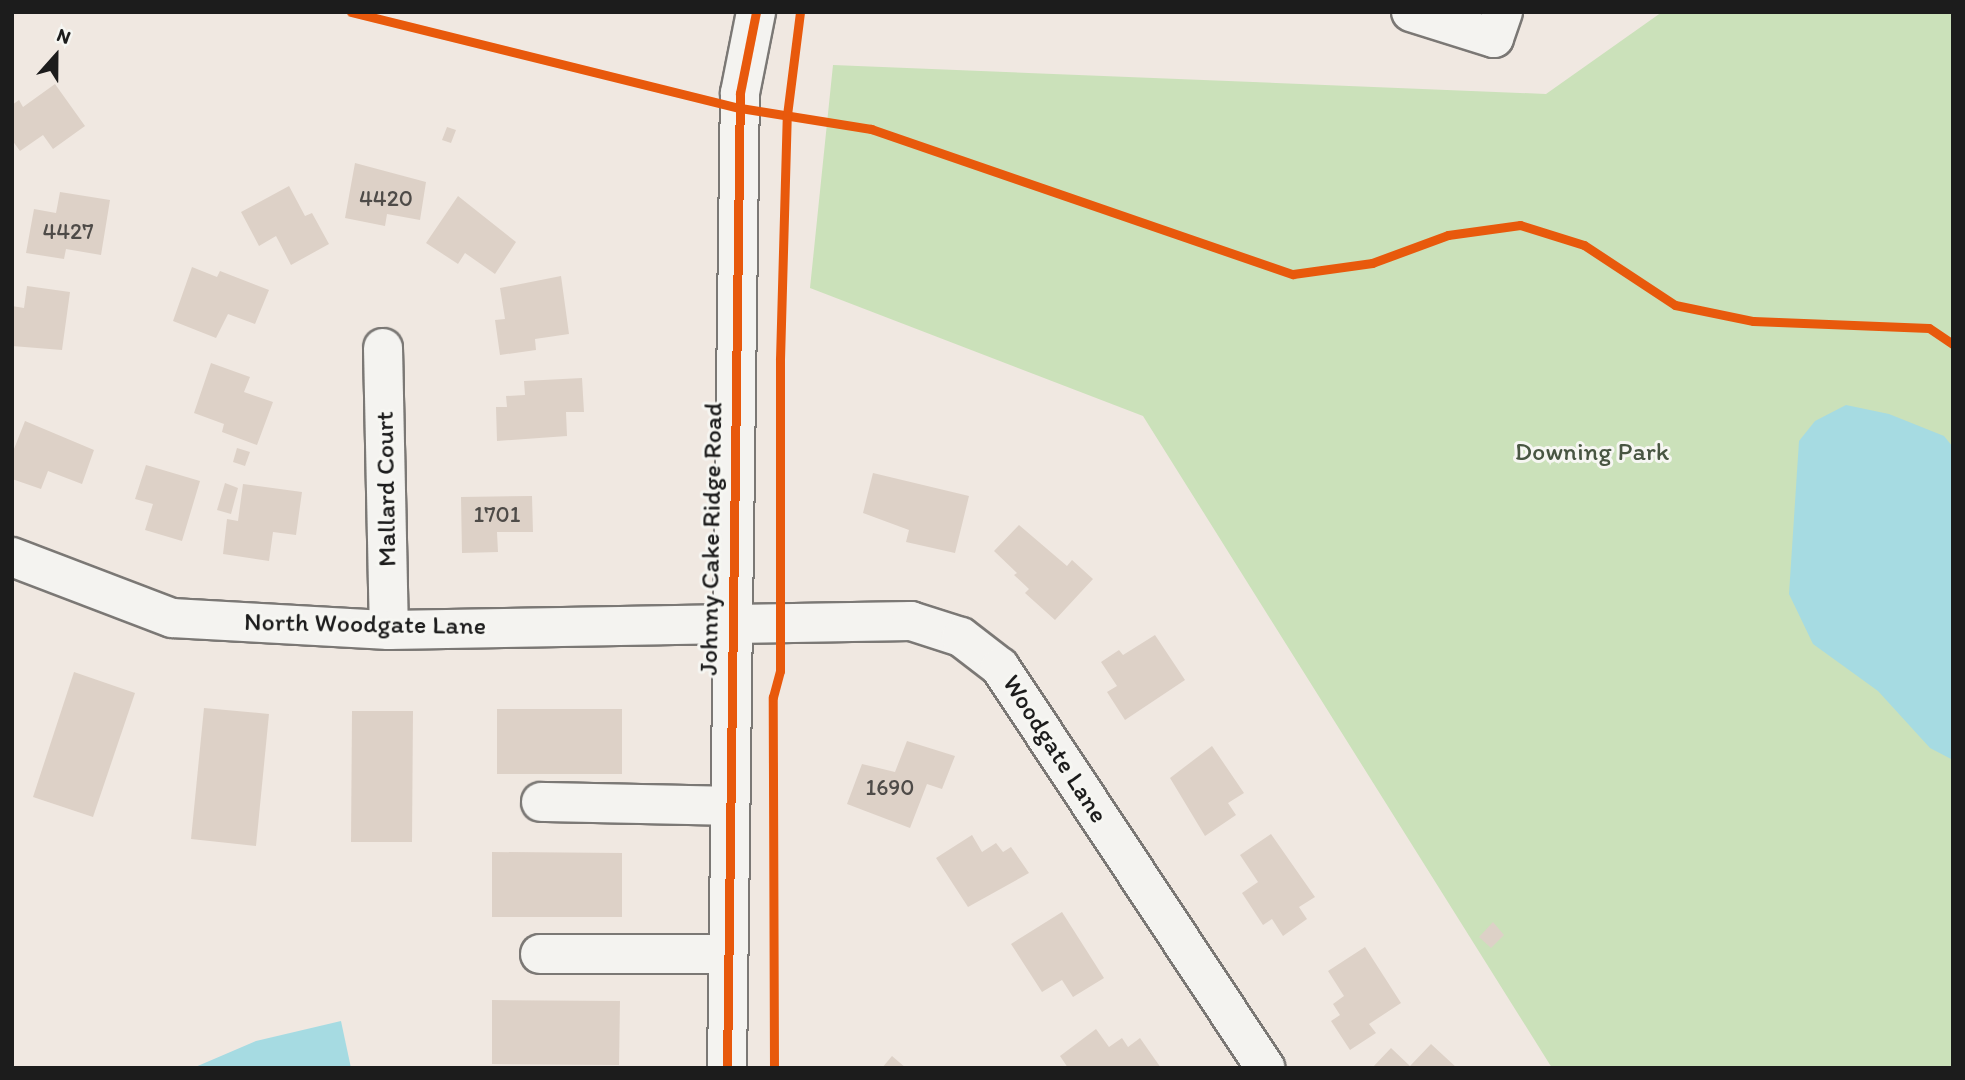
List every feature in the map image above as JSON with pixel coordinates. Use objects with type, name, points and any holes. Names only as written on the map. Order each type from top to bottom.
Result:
[{"type":"street","name":"Johnny Cake Ridge Road","points":[[727,1068],[730,622],[740,93],[756,12]]},
{"type":"street","points":[[1411,12],[1494,38],[1503,12]]},
{"type":"street","name":"Mallard Court","points":[[383,348],[389,630]]},
{"type":"street","name":"North Woodgate Lane","points":[[12,557],[172,618],[389,630],[730,622]]},
{"type":"street","name":"Woodgate Lane","points":[[730,622],[911,621],[961,637],[1000,667],[1265,1068]]},
{"type":"street","points":[[541,802],[729,806]]},
{"type":"street","points":[[540,954],[728,954]]},
{"type":"green space","name":"Downing Park","points":[[1662,12],[1953,12],[1953,1068],[1552,1068],[1143,416],[810,288],[833,65],[1546,94]]},
{"type":"water","points":[[1846,405],[1889,414],[1944,436],[1953,447],[1953,760],[1930,748],[1878,691],[1813,644],[1789,594],[1799,441],[1815,421]]},
{"type":"water","points":[[341,1021],[351,1068],[193,1068],[256,1041]]},
{"type":"building","points":[[55,84],[85,126],[53,149],[43,135],[20,151],[12,140],[12,105],[19,100],[23,107]]},
{"type":"building","points":[[447,127],[456,130],[451,143],[442,140]]},
{"type":"building","points":[[355,163],[426,182],[420,220],[387,214],[385,226],[345,218]]},
{"type":"building","points":[[289,186],[305,216],[312,213],[329,244],[291,265],[276,236],[259,246],[241,212]]},
{"type":"building","points":[[60,192],[110,200],[101,255],[66,249],[64,259],[26,253],[34,209],[56,213]]},
{"type":"building","points":[[458,196],[516,242],[495,274],[465,253],[458,264],[426,243]]},
{"type":"building","points":[[192,267],[217,277],[220,271],[269,290],[255,324],[228,314],[216,338],[173,321]]},
{"type":"building","points":[[561,276],[569,334],[535,339],[536,350],[500,355],[495,320],[505,319],[500,288]]},
{"type":"building","points":[[27,286],[70,292],[62,350],[12,346],[12,306],[24,308]]},
{"type":"building","points":[[211,363],[250,377],[244,392],[273,402],[257,445],[222,432],[224,424],[194,413]]},
{"type":"building","points":[[582,378],[584,412],[566,412],[567,436],[497,441],[496,407],[507,407],[506,396],[525,395],[524,381]]},
{"type":"building","points":[[25,421],[94,450],[82,484],[48,471],[41,489],[12,479],[12,454]]},
{"type":"building","points":[[237,448],[250,452],[245,466],[233,462]]},
{"type":"building","points":[[146,465],[200,481],[182,541],[145,530],[153,504],[135,499]]},
{"type":"building","points":[[873,473],[969,496],[955,553],[906,542],[909,530],[863,513]]},
{"type":"building","points":[[225,483],[238,488],[231,514],[217,510]]},
{"type":"building","points":[[243,484],[302,492],[296,535],[273,532],[269,561],[223,554],[227,519],[238,521]]},
{"type":"building","points":[[532,496],[533,532],[497,532],[498,552],[462,553],[461,497]]},
{"type":"building","points":[[1019,525],[1067,566],[1072,560],[1093,579],[1055,620],[1025,593],[1029,589],[994,551]]},
{"type":"building","points":[[1155,635],[1185,680],[1125,720],[1107,692],[1117,686],[1101,662],[1119,650],[1123,655]]},
{"type":"building","points":[[74,672],[135,693],[93,817],[33,797]]},
{"type":"building","points":[[204,708],[269,714],[256,846],[191,839]]},
{"type":"building","points":[[497,709],[622,709],[622,774],[497,774]]},
{"type":"building","points":[[352,711],[413,711],[412,842],[351,842]]},
{"type":"building","points":[[907,741],[955,756],[942,789],[927,784],[910,828],[847,804],[862,764],[895,772]]},
{"type":"building","points":[[1212,746],[1244,793],[1228,803],[1236,815],[1205,836],[1170,778]]},
{"type":"building","points":[[1271,834],[1315,897],[1299,907],[1307,919],[1283,936],[1272,919],[1263,925],[1242,893],[1258,882],[1240,855]]},
{"type":"building","points":[[972,835],[982,852],[996,843],[1003,852],[1011,847],[1029,873],[968,907],[936,858]]},
{"type":"building","points":[[492,852],[622,853],[622,917],[492,917]]},
{"type":"building","points":[[1062,912],[1104,978],[1073,997],[1062,980],[1042,992],[1011,944]]},
{"type":"building","points":[[1493,922],[1504,935],[1491,948],[1479,937]]},
{"type":"building","points":[[1365,947],[1401,1003],[1369,1024],[1376,1033],[1350,1050],[1331,1021],[1340,1015],[1333,1004],[1344,996],[1328,971]]},
{"type":"building","points":[[492,1000],[620,1001],[619,1065],[492,1064]]},
{"type":"building","points":[[1096,1029],[1109,1047],[1122,1038],[1128,1047],[1140,1038],[1161,1068],[1068,1068],[1060,1056]]},
{"type":"building","points":[[1431,1044],[1457,1068],[1372,1068],[1391,1048],[1410,1066]]},
{"type":"building","points":[[892,1056],[906,1068],[882,1068]]},
{"type":"cycle path","points":[[351,12],[740,108],[871,129],[1293,274],[1372,263],[1448,235],[1520,225],[1584,245],[1675,305],[1753,321],[1929,328],[1953,344]]},
{"type":"cycle path","points":[[727,1068],[740,93],[756,12]]},
{"type":"cycle path","points":[[774,1068],[773,697],[780,671],[780,359],[787,115],[800,12]]}]
